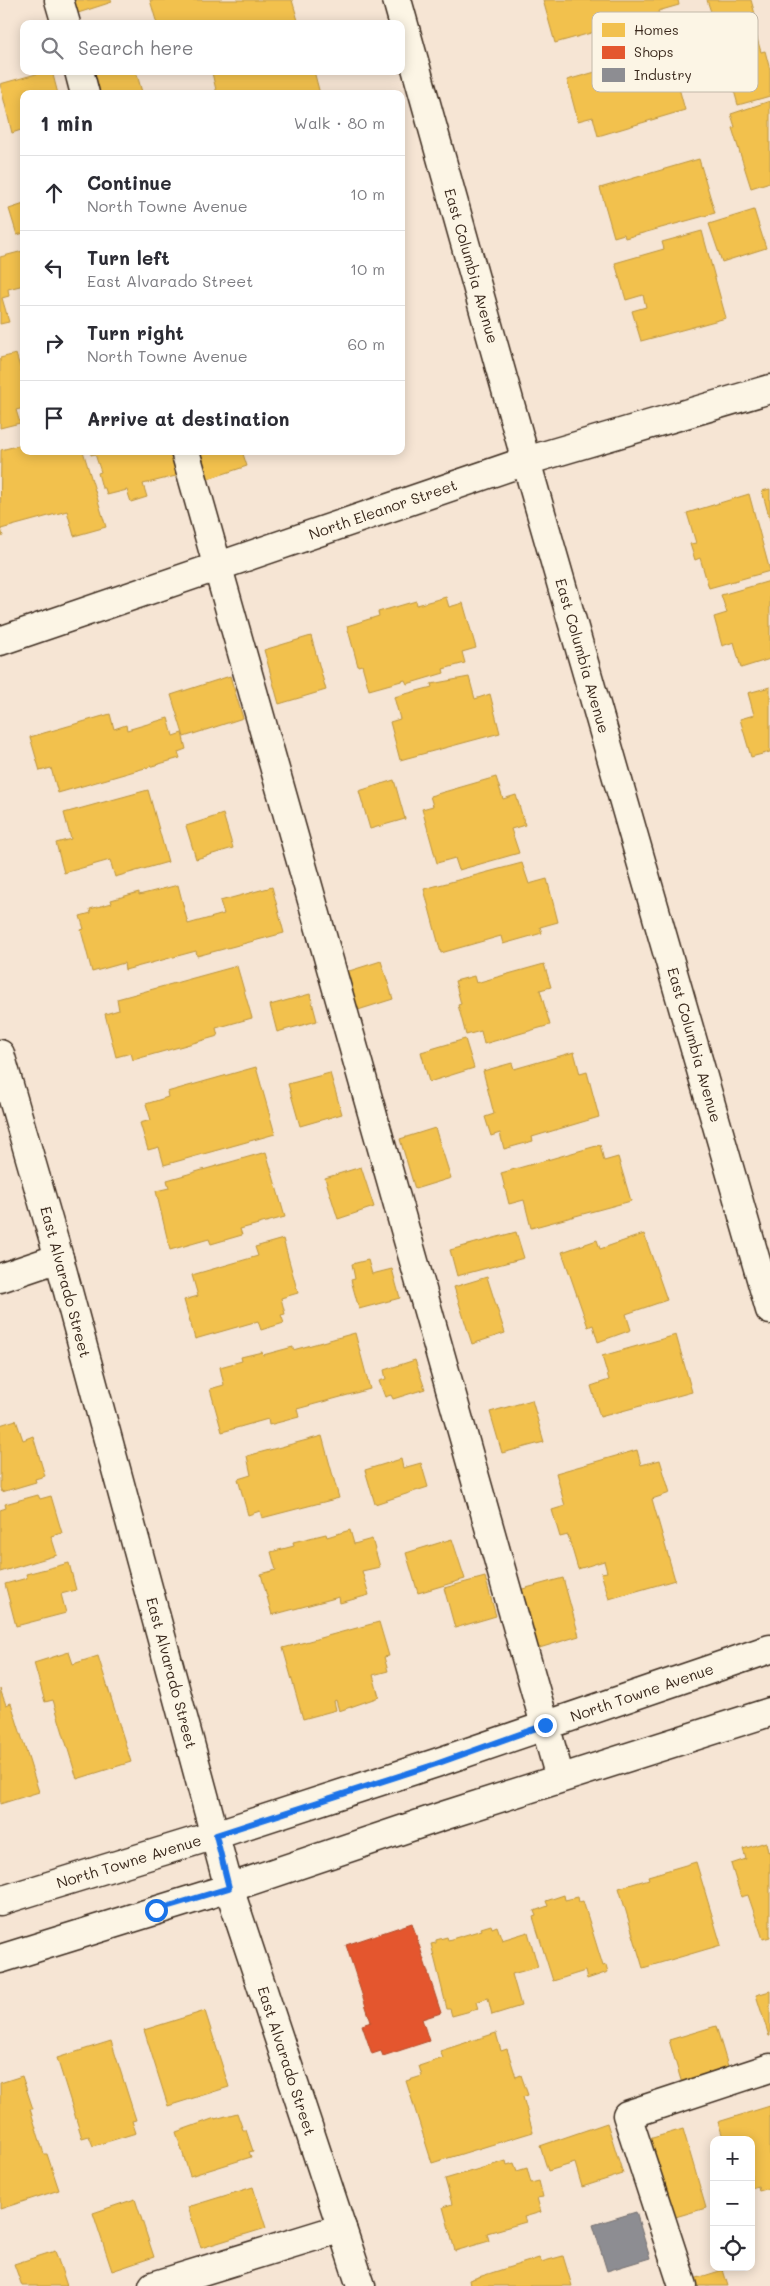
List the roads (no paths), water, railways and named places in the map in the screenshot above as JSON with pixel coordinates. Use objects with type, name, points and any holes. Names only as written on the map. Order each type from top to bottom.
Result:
[{"type":"street","points":[[59,0],[65,20]]},
{"type":"street","name":"East Columbia Avenue","points":[[397,0],[403,20]]},
{"type":"street","name":"East Columbia Avenue","points":[[405,29],[526,461],[770,1310]]},
{"type":"street","points":[[80,75],[84,90]]},
{"type":"street","name":"North Eleanor Street","points":[[0,641],[526,461],[770,389]]},
{"type":"street","points":[[186,455],[560,1778]]},
{"type":"street","name":"East Alvarado Street","points":[[0,1054],[58,1258],[229,1888],[361,2286]]},
{"type":"street","points":[[0,1278],[58,1258]]},
{"type":"street","name":"North Towne Avenue","points":[[0,1901],[216,1835],[436,1764],[545,1725],[770,1650]]},
{"type":"street","points":[[0,1959],[229,1888],[560,1778],[770,1712]]},
{"type":"street","points":[[683,2286],[628,2114],[770,2068]]},
{"type":"street","points":[[153,2286],[342,2228]]}]
